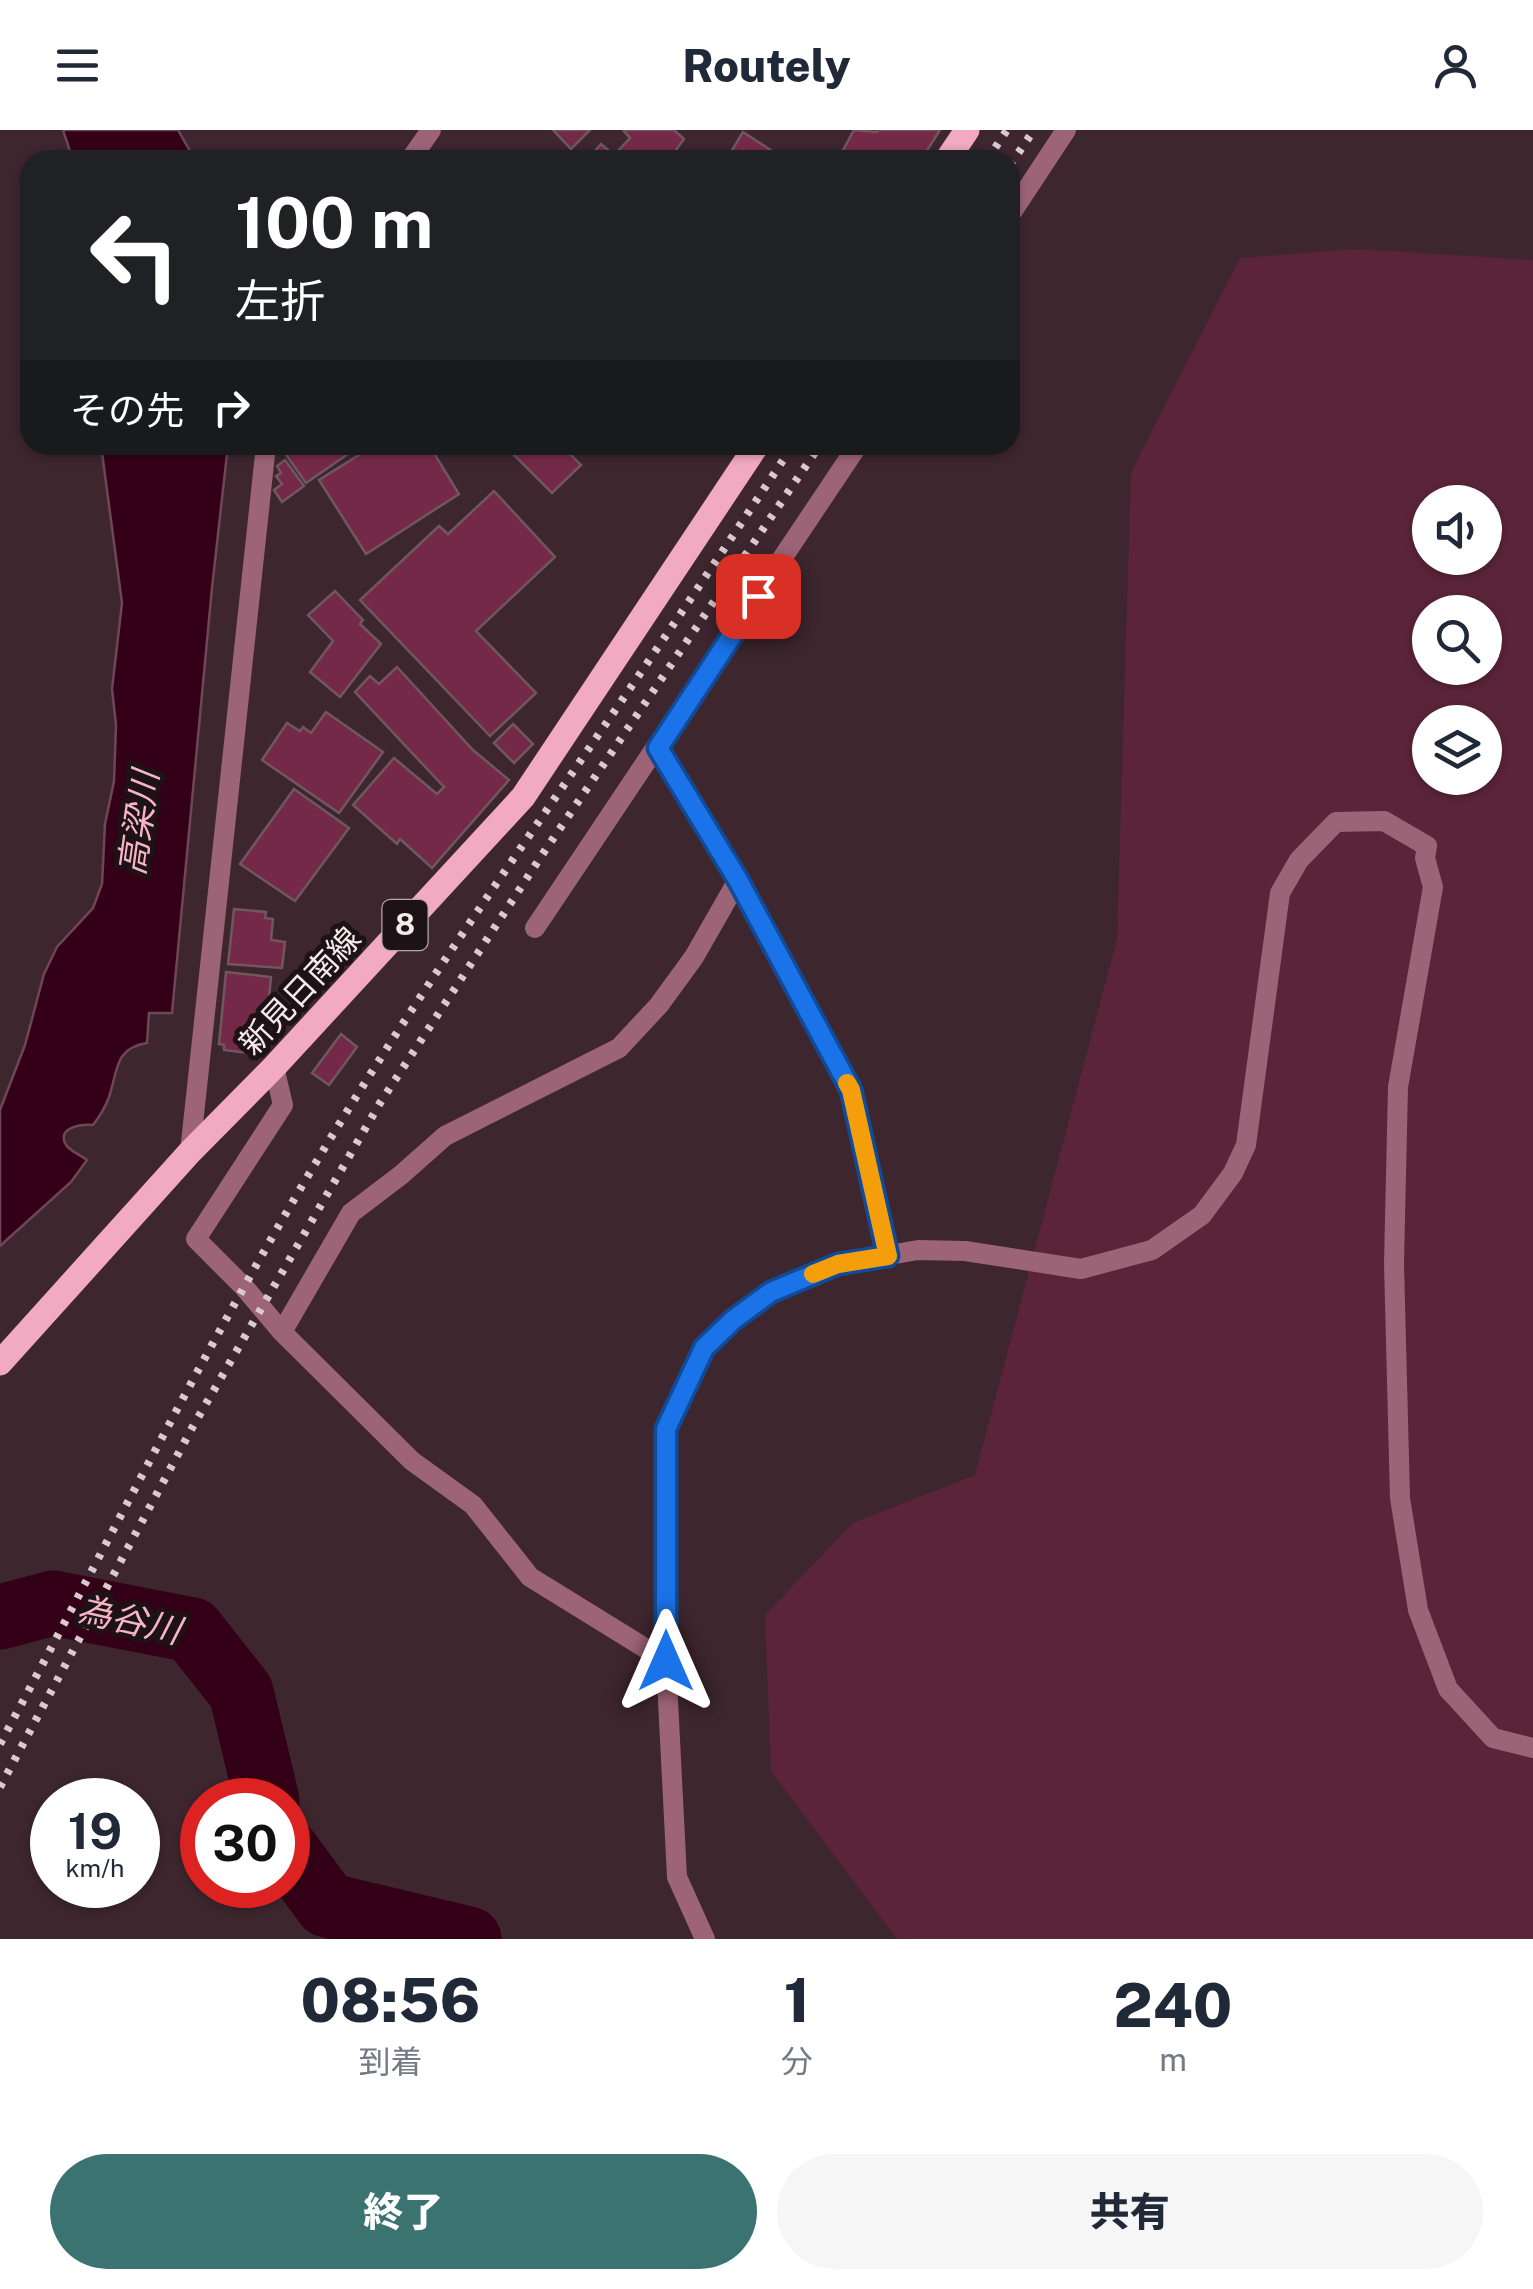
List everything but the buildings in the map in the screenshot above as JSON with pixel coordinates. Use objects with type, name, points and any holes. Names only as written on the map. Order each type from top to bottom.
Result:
[{"type":"main road","name":"新見日南線","points":[[0,1362],[190,1152],[274,1067],[523,797],[750,455]]},
{"type":"street","points":[[1020,200],[1066,130]]},
{"type":"street","points":[[190,1152],[265,455]]},
{"type":"street","points":[[535,928],[851,455]]},
{"type":"street","points":[[658,748],[738,880],[851,1090],[888,1256]]},
{"type":"street","points":[[705,1939],[676,1877],[666,1661],[666,1429],[704,1348],[771,1292],[838,1264],[918,1250],[965,1251],[1081,1269],[1152,1250],[1202,1216],[1234,1173],[1246,1145],[1280,893],[1299,860],[1336,822],[1384,820],[1427,846],[1425,858],[1433,887],[1398,1088],[1394,1263],[1400,1498],[1418,1610],[1448,1689],[1493,1738],[1533,1748]]},
{"type":"street","points":[[282,1332],[351,1212],[445,1136],[619,1048],[659,1005],[694,956],[738,880]]},
{"type":"street","points":[[274,1067],[283,1105],[196,1238],[282,1332],[412,1462],[473,1506],[530,1577],[666,1661]]},
{"type":"shaded area","points":[[1355,249],[1533,260],[1533,1939],[897,1939],[771,1771],[765,1615],[853,1523],[975,1475],[1117,939],[1131,472],[1240,258]]},
{"type":"water","points":[[63,130],[178,130],[189,150],[70,150]]},
{"type":"water","name":"高梁川","points":[[102,455],[227,455],[172,1013],[149,1013],[147,1043],[123,1055],[98,1118],[93,1125],[77,1126],[64,1134],[68,1147],[87,1160],[71,1182],[0,1246],[0,1110],[25,1045],[44,974],[57,947],[93,908],[102,884],[105,824],[114,781],[116,725],[112,689],[122,603]]},
{"type":"waterway","name":"為谷川","points":[[0,1617],[53,1603],[192,1630],[241,1692],[262,1778]]},
{"type":"waterway","name":"為谷川","points":[[310,1882],[327,1905],[469,1939]]},
{"type":"railway","points":[[994,150],[1007,130]]},
{"type":"railway","points":[[1020,150],[1034,130]]},
{"type":"railway","points":[[0,1744],[235,1303],[350,1106],[786,455]]},
{"type":"railway","points":[[0,1787],[192,1428],[380,1103],[542,855],[813,455]]},
{"type":"slow traffic","points":[[813,1274],[838,1264],[888,1256],[847,1083]]},
{"type":"route","points":[[666,1661],[666,1429],[704,1348],[771,1292],[838,1264],[888,1256],[851,1090],[738,880],[658,748],[758,596]]}]
